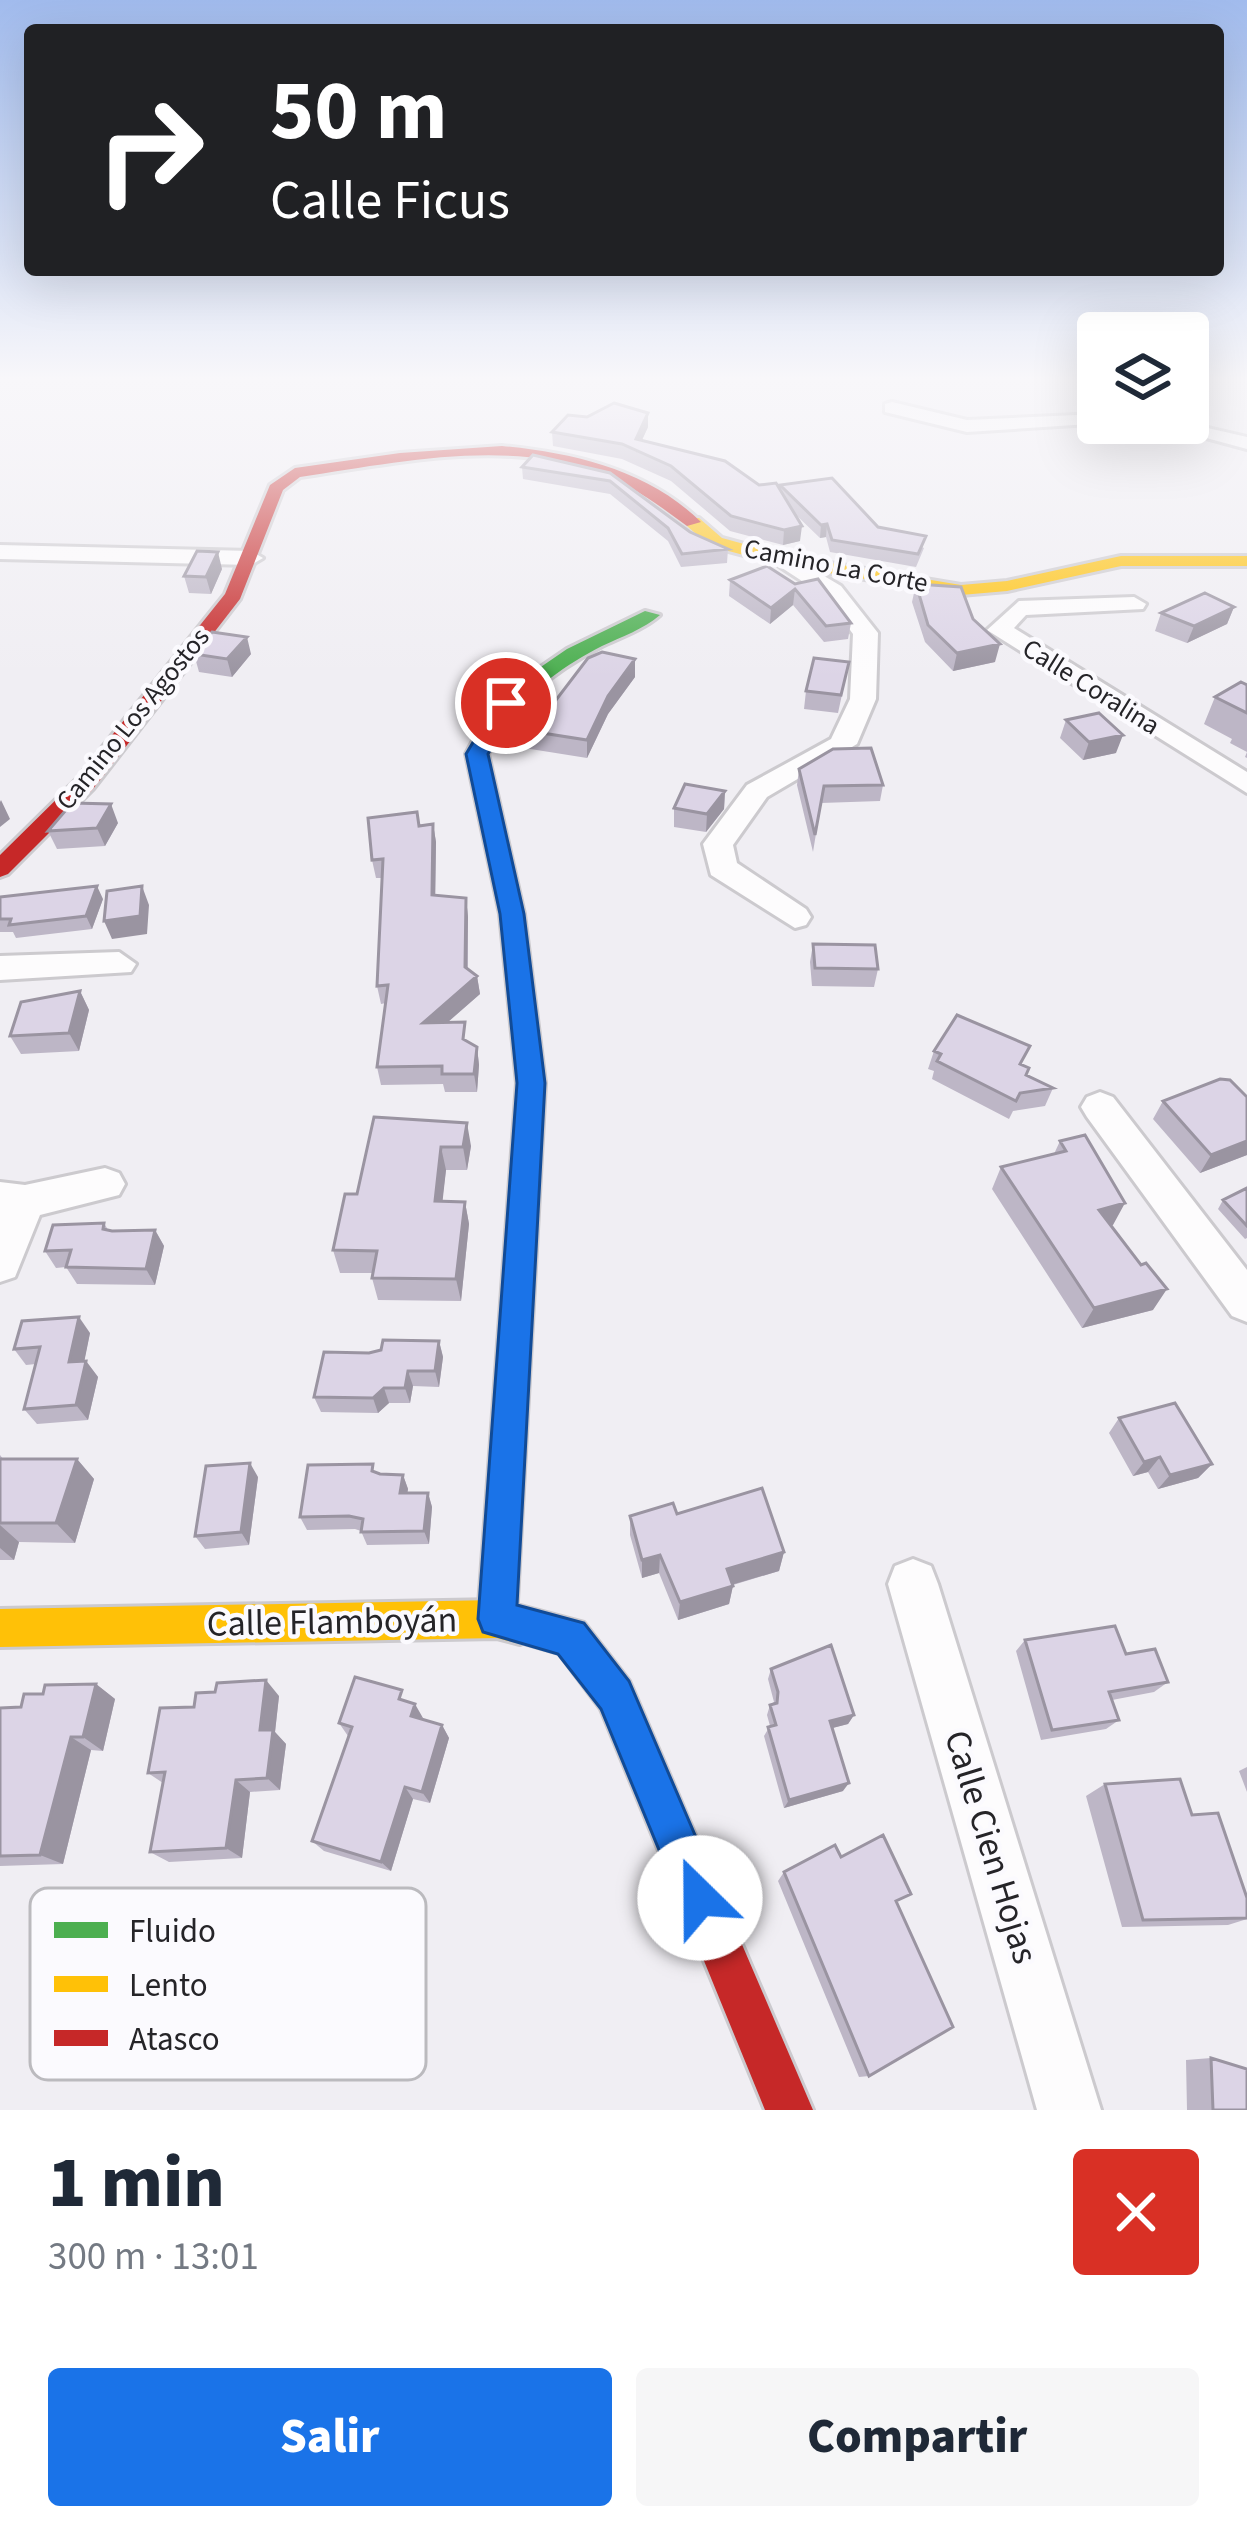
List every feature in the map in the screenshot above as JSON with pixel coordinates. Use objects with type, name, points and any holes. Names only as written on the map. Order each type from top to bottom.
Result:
[{"type":"street","name":"Camino La Corte","points":[[250,558],[276,488],[286,480]]},
{"type":"street","name":"Camino La Corte","points":[[633,480],[658,492],[716,542],[787,561],[961,590],[1007,586],[1121,561],[1247,561]]},
{"type":"street","points":[[0,552],[250,558]]},
{"type":"street","name":"Camino Los Agostos","points":[[0,869],[85,784],[234,595],[250,558]]},
{"type":"street","points":[[787,561],[833,590],[866,633],[863,699],[843,744],[757,791],[731,819],[718,844],[722,868],[794,917]]},
{"type":"street","name":"Calle Coralina","points":[[1134,604],[1018,608],[999,630],[1247,784]]},
{"type":"street","points":[[497,1619],[531,1083],[512,914],[477,754],[506,703],[578,648],[651,615]]},
{"type":"street","points":[[0,968],[119,964]]},
{"type":"street","points":[[1100,1107],[1247,1303]]},
{"type":"street","points":[[0,1264],[13,1201],[105,1184]]},
{"type":"street","name":"Calle Cien Hojas","points":[[913,1584],[1069,2110]]},
{"type":"street","name":"Calle Flamboyán","points":[[0,1628],[497,1619],[570,1637],[615,1695],[789,2110]]},
{"type":"building","points":[[620,480],[690,532],[728,549],[682,554],[668,528],[610,481]]},
{"type":"building","points":[[688,480],[776,483],[802,526],[784,530],[731,516]]},
{"type":"building","points":[[834,480],[878,527],[926,536],[918,554],[832,540],[827,524],[821,525],[780,485]]},
{"type":"building","points":[[197,551],[218,552],[206,577],[184,576]]},
{"type":"building","points":[[767,566],[795,584],[818,579],[851,623],[826,626],[795,589],[771,608],[730,580]]},
{"type":"building","points":[[916,584],[961,587],[973,619],[1000,644],[957,653],[928,625]]},
{"type":"building","points":[[1205,593],[1234,607],[1194,626],[1161,613]]},
{"type":"building","points":[[212,632],[247,637],[227,659],[194,654]]},
{"type":"building","points":[[602,652],[635,659],[608,696],[587,740],[517,729],[531,705],[550,708],[588,658]]},
{"type":"building","points":[[814,658],[849,662],[841,695],[806,691]]},
{"type":"building","points":[[1241,682],[1247,685],[1247,713],[1215,697]]},
{"type":"building","points":[[1099,713],[1123,735],[1089,742],[1066,720]]},
{"type":"building","points":[[871,748],[883,785],[824,786],[815,835],[799,769],[833,749]]},
{"type":"building","points":[[685,784],[725,791],[707,814],[674,808]]},
{"type":"building","points":[[72,803],[111,804],[97,828],[48,831]]},
{"type":"building","points":[[417,812],[419,826],[433,824],[432,895],[466,898],[465,967],[477,976],[423,1023],[465,1022],[463,1039],[477,1047],[474,1074],[442,1074],[442,1066],[377,1067],[388,985],[377,986],[383,859],[372,860],[368,818]]},
{"type":"building","points":[[97,886],[86,916],[9,925],[11,919],[0,919],[0,897]]},
{"type":"building","points":[[142,886],[140,916],[104,921],[107,891]]},
{"type":"building","points":[[813,944],[875,945],[878,969],[815,968]]},
{"type":"building","points":[[80,991],[69,1033],[10,1036],[21,1002]]},
{"type":"building","points":[[957,1015],[1030,1046],[1020,1064],[1029,1068],[1026,1075],[1053,1088],[1020,1093],[1016,1101],[937,1061],[941,1054],[934,1051]]},
{"type":"building","points":[[1220,1079],[1230,1080],[1247,1097],[1247,1141],[1211,1155],[1163,1101]]},
{"type":"building","points":[[374,1117],[467,1123],[463,1147],[441,1147],[435,1201],[465,1202],[456,1279],[372,1278],[377,1251],[333,1250],[345,1194],[357,1194]]},
{"type":"building","points":[[1085,1135],[1125,1203],[1099,1210],[1141,1265],[1146,1263],[1167,1289],[1094,1308],[1001,1167],[1066,1151],[1060,1141]]},
{"type":"building","points":[[1247,1188],[1247,1226],[1223,1200]]},
{"type":"building","points":[[104,1223],[103,1229],[112,1231],[155,1230],[146,1269],[66,1267],[71,1250],[45,1251],[53,1225]]},
{"type":"building","points":[[79,1317],[69,1362],[86,1361],[76,1405],[24,1409],[40,1347],[14,1349],[22,1321]]},
{"type":"building","points":[[383,1340],[439,1341],[435,1371],[408,1371],[405,1388],[384,1388],[373,1398],[314,1397],[324,1352],[369,1353],[381,1350]]},
{"type":"building","points":[[1175,1403],[1212,1464],[1170,1475],[1160,1457],[1144,1462],[1119,1418]]},
{"type":"building","points":[[0,1459],[77,1459],[56,1523],[0,1523]]},
{"type":"building","points":[[250,1463],[241,1532],[195,1536],[206,1466]]},
{"type":"building","points":[[373,1464],[372,1471],[380,1474],[403,1475],[400,1493],[428,1493],[424,1531],[361,1532],[363,1519],[300,1517],[308,1465]]},
{"type":"building","points":[[762,1488],[784,1552],[727,1569],[733,1586],[680,1602],[660,1555],[642,1560],[630,1516],[673,1503],[677,1514]]},
{"type":"building","points":[[1115,1626],[1126,1654],[1155,1649],[1168,1682],[1109,1692],[1119,1720],[1052,1730],[1025,1640]]},
{"type":"building","points":[[831,1645],[854,1715],[830,1721],[849,1783],[789,1800],[768,1727],[776,1725],[770,1705],[777,1703],[778,1692],[771,1669]]},
{"type":"building","points":[[355,1677],[402,1690],[399,1699],[415,1704],[411,1716],[442,1725],[422,1792],[405,1787],[381,1862],[312,1841],[352,1727],[339,1723]]},
{"type":"building","points":[[266,1680],[260,1730],[273,1730],[267,1778],[236,1780],[226,1848],[150,1852],[165,1772],[148,1773],[160,1708],[194,1707],[196,1693],[215,1692],[217,1683]]},
{"type":"building","points":[[96,1684],[83,1737],[71,1737],[40,1855],[0,1856],[0,1708],[21,1707],[24,1694],[43,1694],[45,1685]]},
{"type":"building","points":[[1180,1779],[1192,1815],[1218,1813],[1247,1898],[1247,1918],[1143,1920],[1105,1784]]},
{"type":"building","points":[[883,1835],[911,1894],[896,1901],[953,2027],[869,2076],[784,1872],[835,1845],[841,1857]]},
{"type":"building","points":[[1211,2058],[1247,2069],[1247,2110],[1213,2110]]},
{"type":"traffic: fast","points":[[497,1619],[531,1083],[512,914],[477,754],[489,728],[526,686],[574,653],[651,615]]},
{"type":"traffic: slow","points":[[693,522],[716,542],[787,561],[961,590],[1007,586],[1121,561],[1247,561]]},
{"type":"traffic: slow","points":[[0,1628],[497,1619],[520,1625]]},
{"type":"traffic: jam","points":[[0,869],[85,784],[234,595],[276,488],[286,480]]},
{"type":"traffic: jam","points":[[628,480],[693,522]]},
{"type":"traffic: jam","points":[[520,1625],[570,1637],[615,1695],[789,2110]]},
{"type":"route","points":[[506,703],[484,734],[477,754],[479,784],[512,914],[531,1083],[497,1619],[570,1637],[615,1695],[700,1898]]}]
